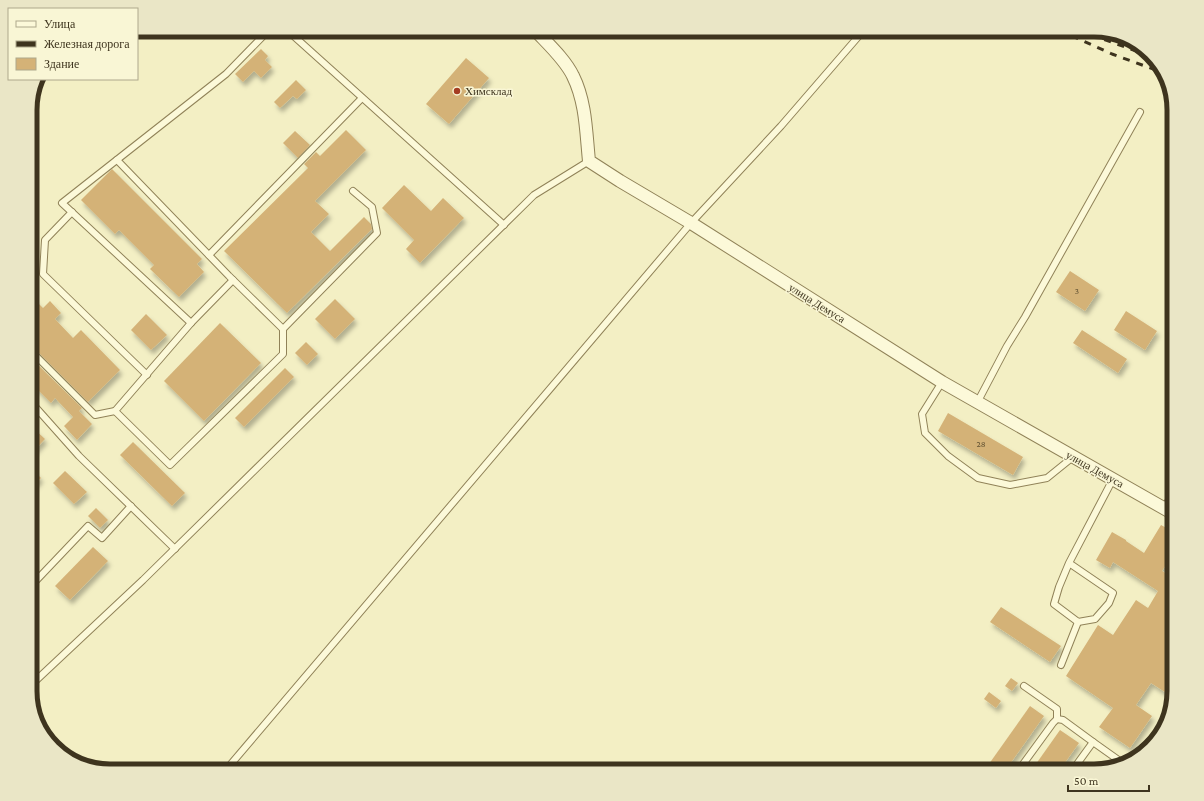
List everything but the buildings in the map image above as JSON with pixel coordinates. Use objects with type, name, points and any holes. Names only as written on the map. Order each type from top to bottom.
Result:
[{"type":"street","points":[[541,37],[556,53],[572,75],[584,110],[589,161]]},
{"type":"street","name":"улица Демуса","points":[[589,161],[691,223],[942,382],[1167,510]]},
{"type":"lane","points":[[191,324],[62,203],[226,74],[262,37]]},
{"type":"lane","points":[[295,37],[504,225]]},
{"type":"lane","points":[[230,764],[691,223],[781,126],[858,37]]},
{"type":"lane","points":[[209,255],[362,98]]},
{"type":"lane","points":[[977,403],[1007,346],[1025,317],[1140,112]]},
{"type":"lane","points":[[116,160],[283,329]]},
{"type":"lane","points":[[37,679],[175,549],[534,195],[589,161]]},
{"type":"lane","points":[[116,412],[170,465],[283,354],[283,329],[377,233],[372,207],[353,191]]},
{"type":"lane","points":[[72,212],[45,240],[43,274],[147,375]]},
{"type":"lane","points":[[37,357],[95,415],[116,412],[191,324],[233,280]]},
{"type":"lane","points":[[942,382],[922,414],[925,433],[948,456],[978,478],[1010,485],[1046,478],[1073,456]]},
{"type":"lane","points":[[37,409],[79,456],[175,549]]},
{"type":"lane","points":[[1078,622],[1054,604],[1069,563],[1113,479]]},
{"type":"lane","points":[[1164,508],[1167,503]]},
{"type":"lane","points":[[37,580],[88,526],[102,538],[131,506]]},
{"type":"lane","points":[[1069,563],[1113,593],[1109,603],[1095,618],[1078,622]]},
{"type":"lane","points":[[1061,665],[1078,622]]},
{"type":"lane","points":[[1024,686],[1057,709],[1058,719]]},
{"type":"lane","points":[[1058,719],[1063,720],[1118,760]]},
{"type":"lane","points":[[1023,764],[1053,723],[1058,719]]},
{"type":"lane","points":[[1077,764],[1093,742]]},
{"type":"railway","points":[[1074,37],[1112,54],[1155,70]]},
{"type":"railway","points":[[1099,37],[1138,52]]},
{"type":"place","name":"Химсклад","points":[[457,91]]}]
